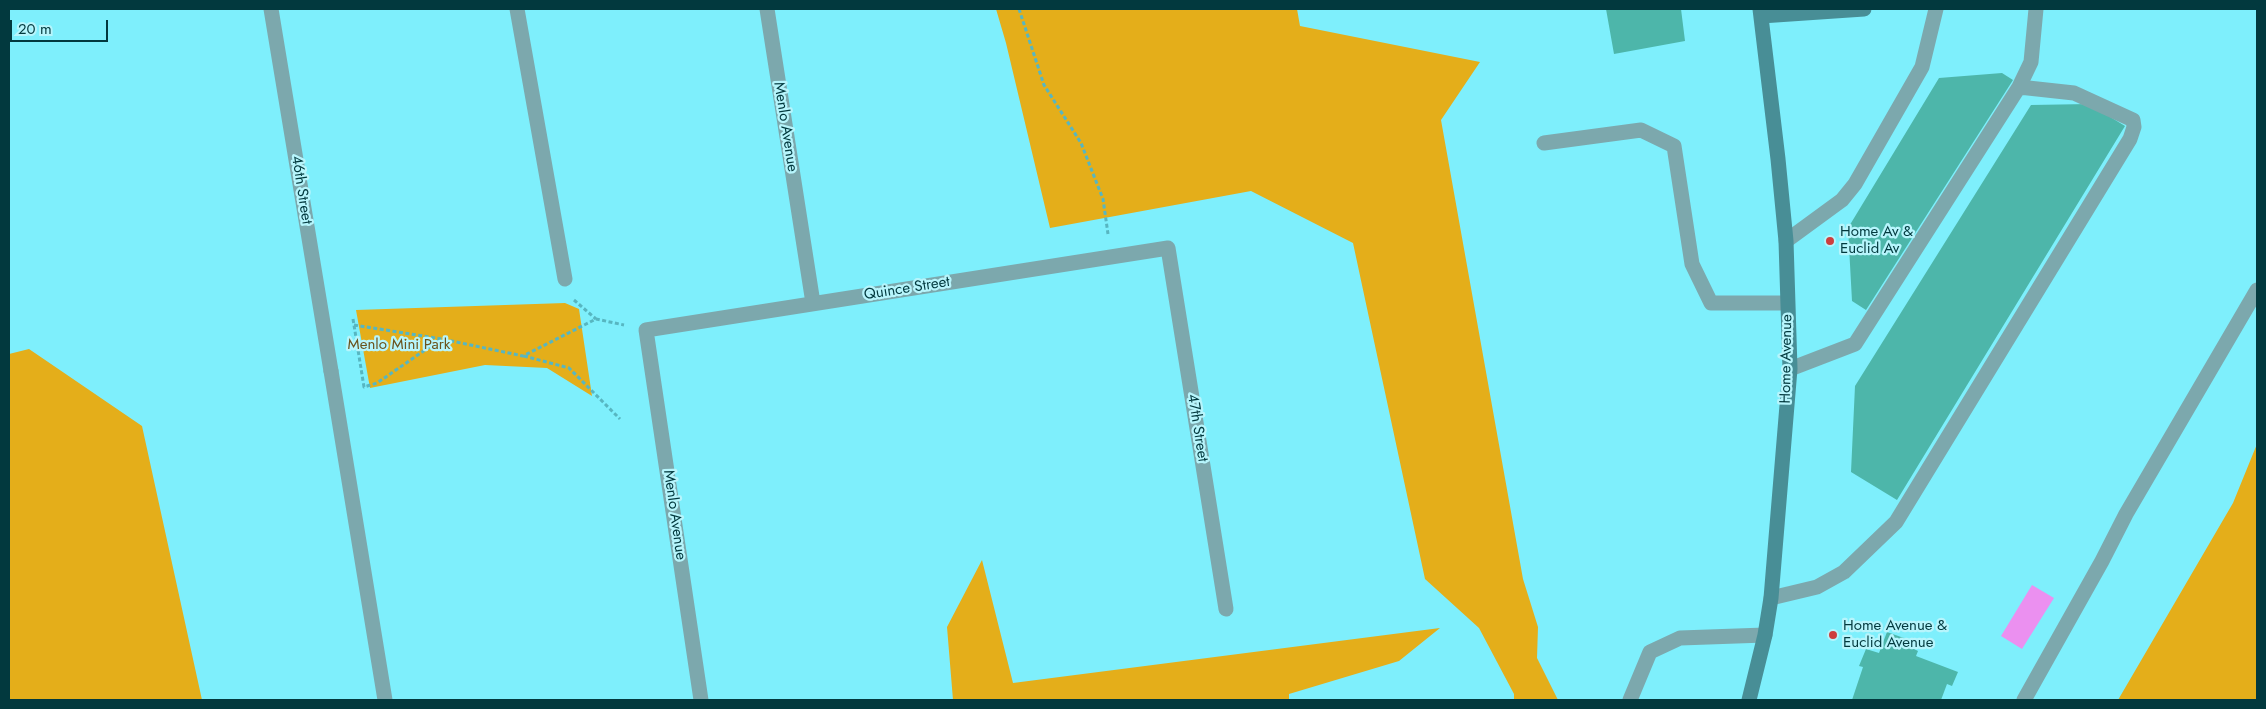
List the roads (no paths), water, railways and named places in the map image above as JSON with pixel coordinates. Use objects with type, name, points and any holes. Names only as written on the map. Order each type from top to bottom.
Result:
[{"type":"main road","points":[[1761,12],[1864,9]]},
{"type":"main road","name":"Home Avenue","points":[[1749,700],[1765,635],[1771,598],[1790,369],[1786,241],[1761,12]]},
{"type":"street","name":"46th Street","points":[[271,9],[385,700]]},
{"type":"street","points":[[516,9],[565,278]]},
{"type":"street","name":"Menlo Avenue","points":[[767,9],[813,304]]},
{"type":"street","points":[[1786,241],[1842,200],[1855,184],[1922,67],[1936,9]]},
{"type":"street","points":[[1790,369],[1855,344],[2018,87],[2031,62],[2036,9]]},
{"type":"street","points":[[1771,598],[1817,587],[1844,572],[1896,522],[2130,139],[2134,127],[2133,120],[2128,116],[2074,93],[2018,87]]},
{"type":"street","points":[[1544,143],[1641,130],[1674,146],[1692,264],[1711,303],[1787,303]]},
{"type":"street","name":"Quince Street","points":[[646,330],[1168,248]]},
{"type":"street","name":"47th Street","points":[[1168,248],[1226,609]]},
{"type":"street","points":[[2024,700],[2102,561],[2126,514],[2257,290]]},
{"type":"street","name":"Menlo Avenue","points":[[646,330],[701,700]]},
{"type":"street","points":[[1630,700],[1650,652],[1680,638],[1765,635]]},
{"type":"place","name":"Home Av & Euclid Av","points":[[1830,241]]},
{"type":"place","name":"Home Avenue & Euclid Avenue","points":[[1833,635]]},
{"type":"park label","name":"Menlo Mini Park","points":[[399,345]]}]
